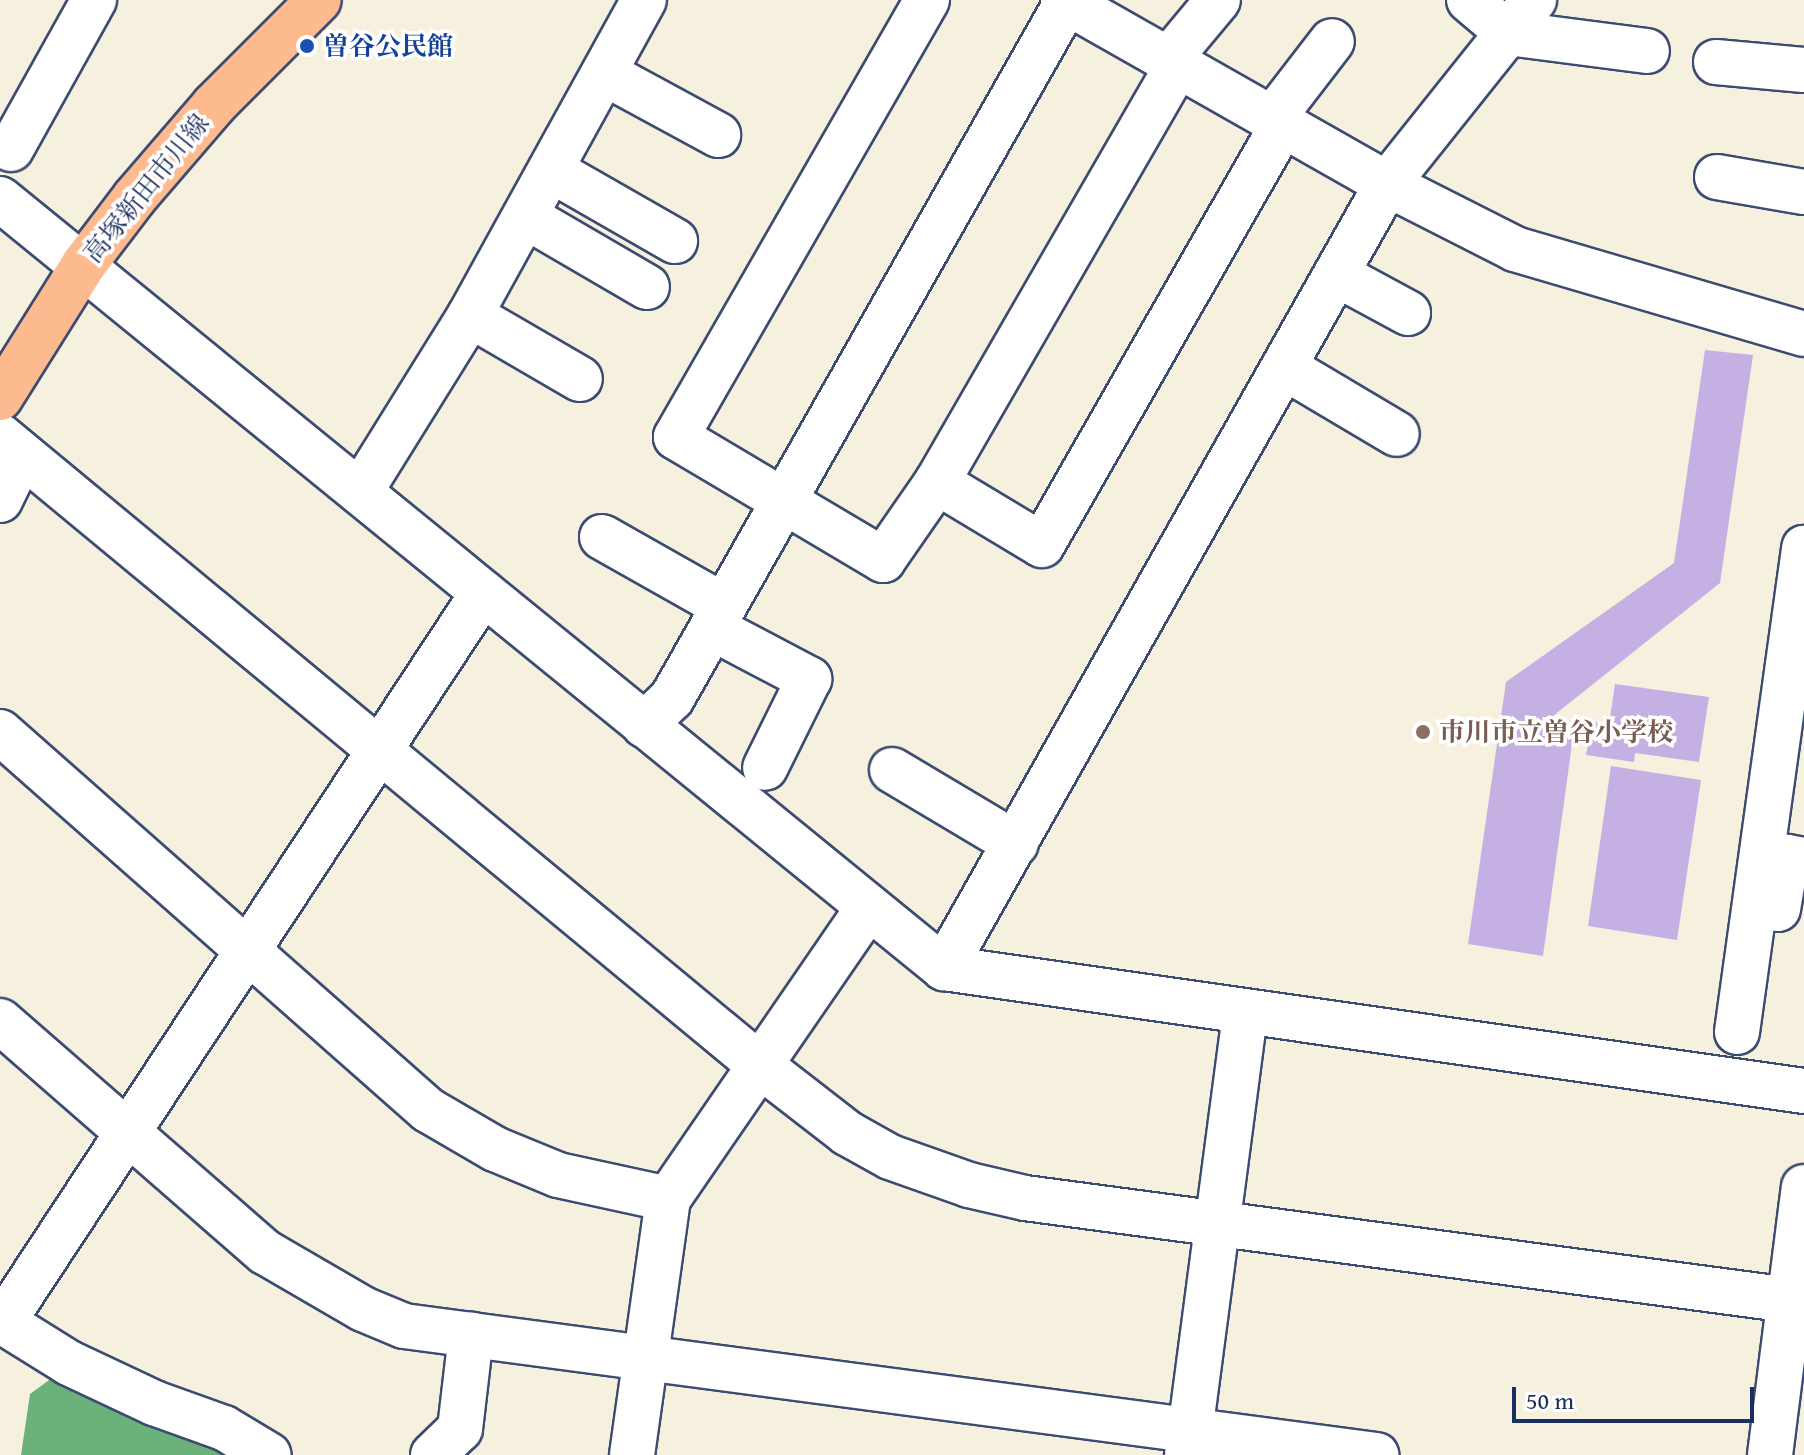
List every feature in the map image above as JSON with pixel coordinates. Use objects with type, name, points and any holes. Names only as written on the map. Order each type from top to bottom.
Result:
[{"type":"main road","name":"高塚新田市川線","points":[[0,398],[84,264],[181,141],[319,0]]},
{"type":"street","points":[[11,149],[94,0]]},
{"type":"street","points":[[360,492],[470,315],[644,0]]},
{"type":"street","points":[[927,0],[676,437],[883,560],[937,482],[1173,62],[1218,0]]},
{"type":"street","points":[[1469,0],[1647,51]]},
{"type":"street","points":[[644,725],[672,698],[1066,1],[1387,184],[1515,249],[1804,334]]},
{"type":"street","points":[[944,968],[1387,184],[1521,16]]},
{"type":"street","points":[[937,482],[1042,545],[1278,122],[1332,41]]},
{"type":"street","points":[[1716,62],[1804,70]]},
{"type":"street","points":[[604,73],[718,135]]},
{"type":"street","points":[[551,170],[675,241]]},
{"type":"street","points":[[1717,177],[1804,192]]},
{"type":"street","points":[[0,199],[84,264],[867,909],[944,968],[1245,1015],[1804,1091]]},
{"type":"street","points":[[525,216],[647,287]]},
{"type":"street","points":[[1336,274],[1408,313]]},
{"type":"street","points":[[470,315],[580,379]]},
{"type":"street","points":[[1284,367],[1397,434]]},
{"type":"street","points":[[0,500],[10,447],[762,1067],[847,1133],[890,1157],[969,1185],[1217,1224],[1797,1301]]},
{"type":"street","points":[[602,537],[809,679],[765,768]]},
{"type":"street","points":[[1747,1032],[1784,856],[1804,548]]},
{"type":"street","points":[[269,1455],[224,1428],[154,1403],[69,1363],[2,1321],[250,954],[483,593]]},
{"type":"street","points":[[0,732],[428,1110],[495,1149],[558,1175],[668,1199]]},
{"type":"street","points":[[892,770],[1016,844]]},
{"type":"street","points":[[632,1455],[668,1199],[762,1067],[867,909]]},
{"type":"street","points":[[1188,1444],[1245,1015]]},
{"type":"street","points":[[0,1021],[265,1252],[337,1295],[404,1326],[646,1358],[1188,1444],[1376,1455]]},
{"type":"street","points":[[1770,1455],[1797,1301],[1804,1187]]},
{"type":"street","points":[[433,1455],[460,1429],[471,1335]]},
{"type":"green space","points":[[52,1378],[241,1455],[21,1455],[30,1394]]},
{"type":"building","points":[[1705,350],[1753,355],[1720,583],[1548,720],[1575,722],[1543,956],[1468,944],[1506,682],[1674,563]]},
{"type":"building","points":[[1615,684],[1709,697],[1699,762],[1635,753],[1634,762],[1586,755],[1588,745],[1576,744],[1579,720],[1609,724]]},
{"type":"building","points":[[1611,766],[1701,780],[1677,940],[1588,926]]},
{"type":"place","name":"曽谷公民館","points":[[307,46]]},
{"type":"place","name":"市川市立曽谷小学校","points":[[1423,732]]}]
